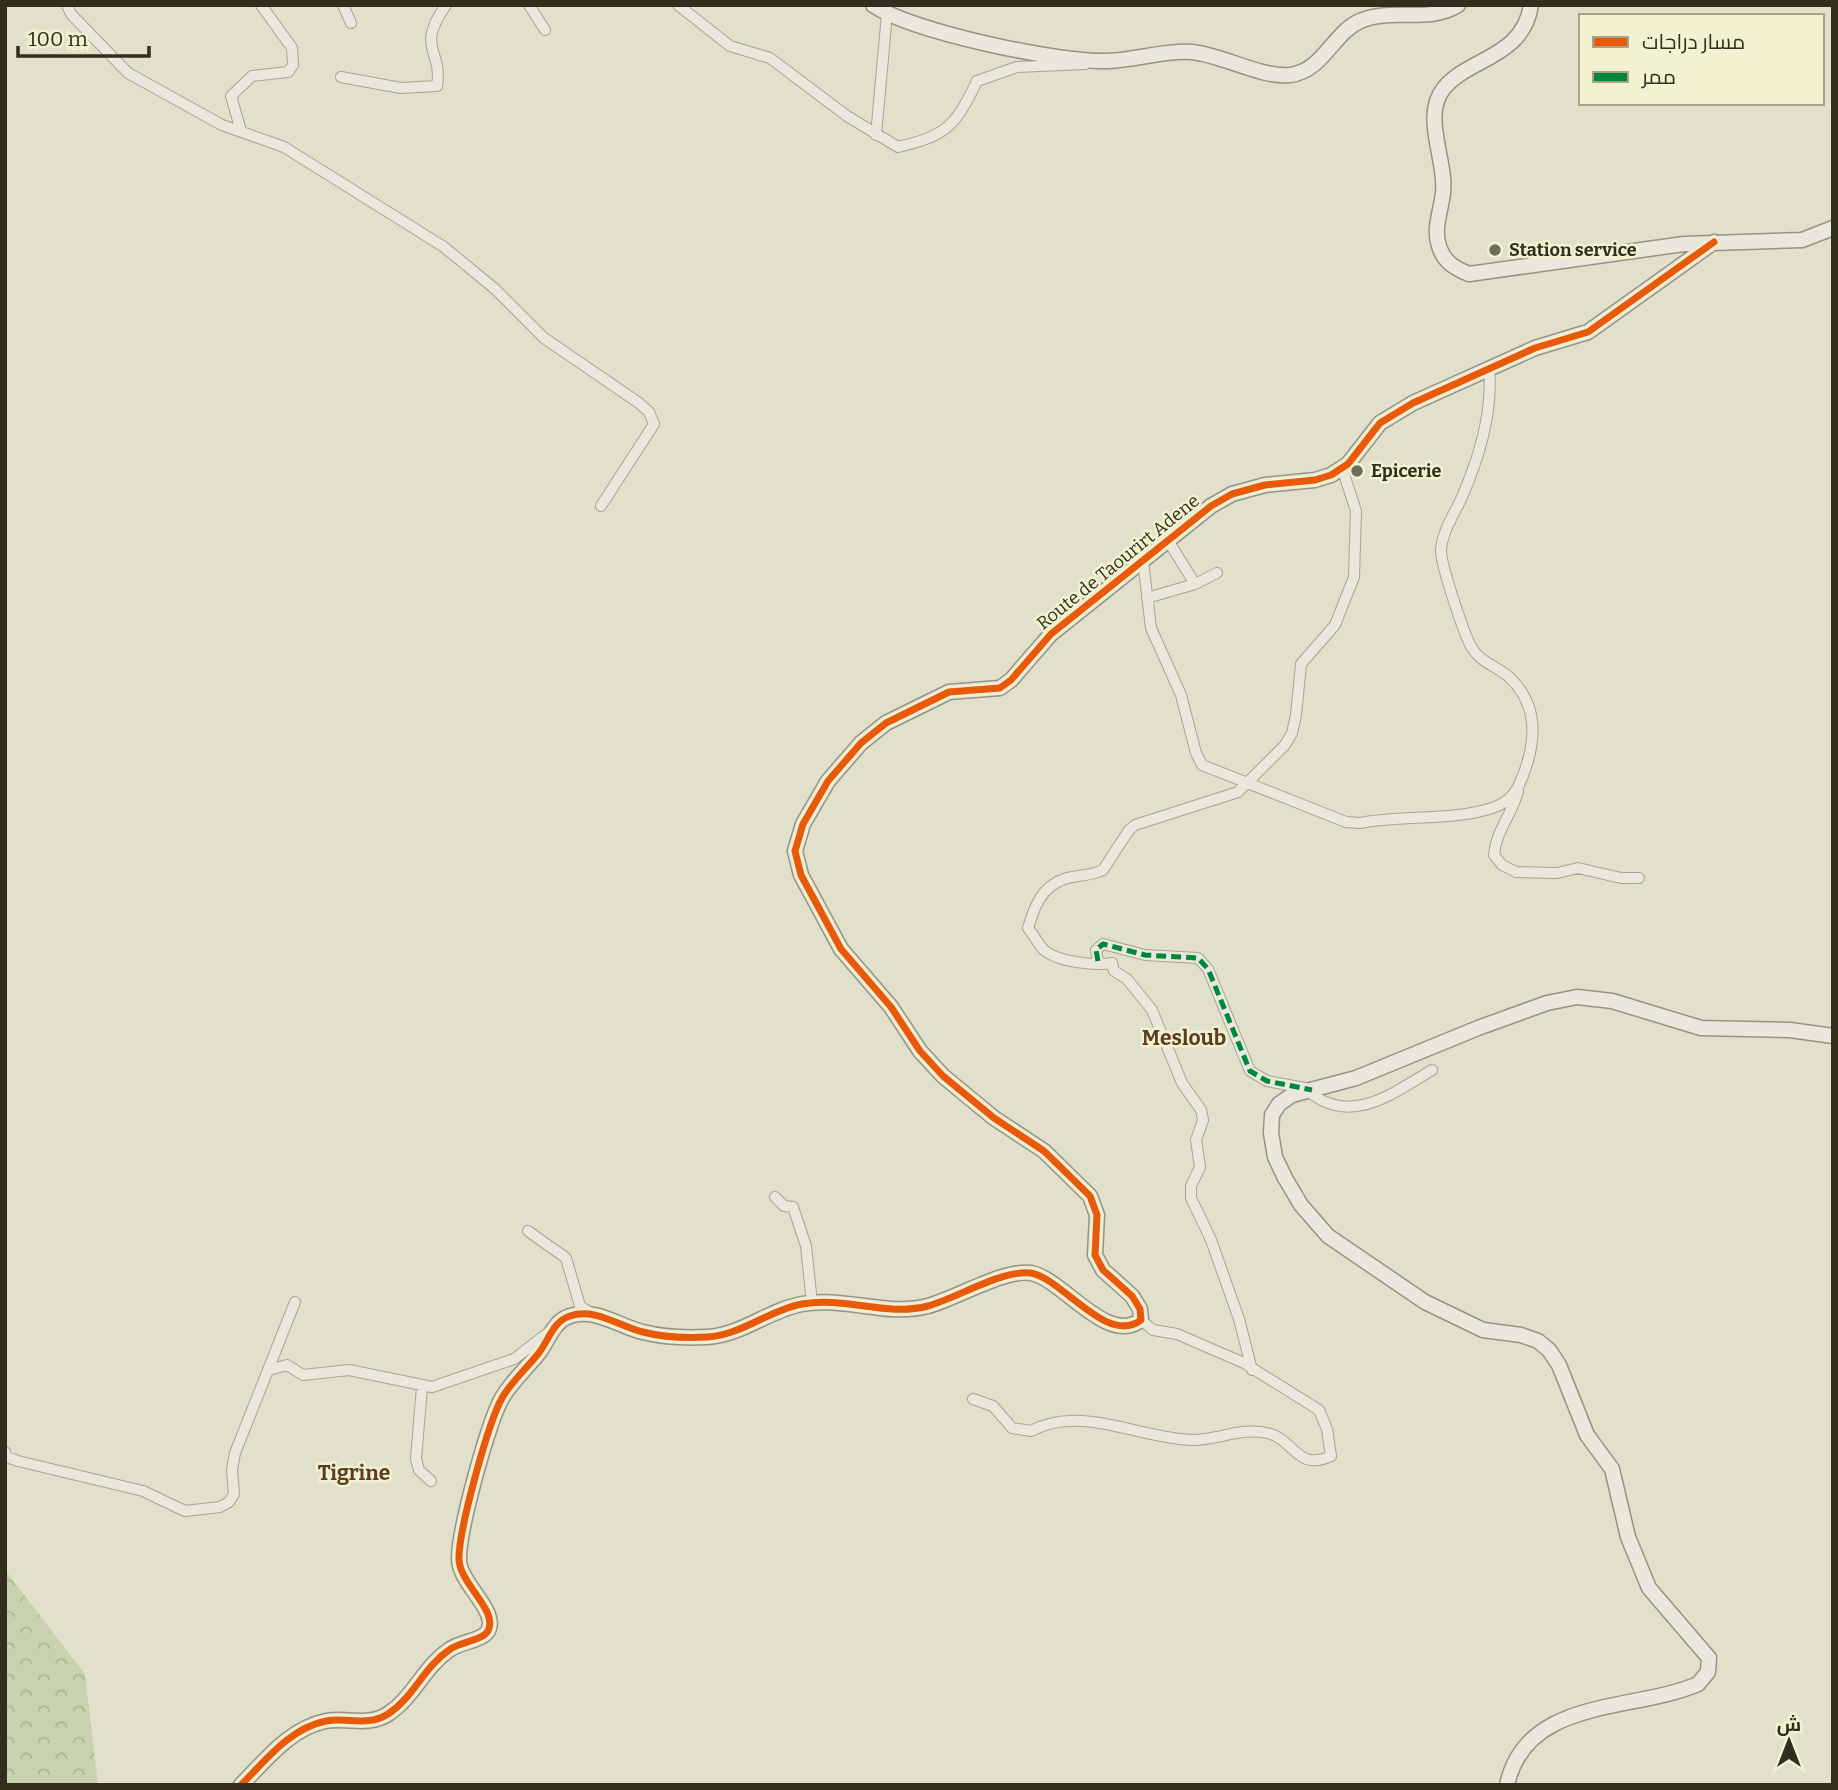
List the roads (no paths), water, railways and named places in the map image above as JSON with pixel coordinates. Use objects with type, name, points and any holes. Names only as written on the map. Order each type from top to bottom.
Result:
[{"type":"street","points":[[67,5],[71,14],[128,73],[222,125],[284,147],[444,247],[495,289],[544,338],[649,412],[654,424],[649,436],[601,506]]},
{"type":"street","points":[[241,131],[231,96],[252,76],[288,72],[293,65],[292,48],[261,5]]},
{"type":"street","points":[[343,5],[351,23]]},
{"type":"street","points":[[341,77],[401,88],[437,86],[431,35],[433,23],[446,5]]},
{"type":"street","points":[[529,5],[545,30]]},
{"type":"street","points":[[678,5],[730,46],[770,58],[876,135],[898,147],[933,139],[962,112],[977,80],[1017,67],[1066,67],[1190,52],[1273,74],[1291,75],[1306,69],[1329,52],[1358,22],[1396,15],[1433,16],[1451,7]]},
{"type":"street","points":[[873,5],[887,15],[928,28],[1050,57],[1110,61]]},
{"type":"street","points":[[1531,5],[1519,33],[1500,52],[1454,79],[1437,100],[1434,116],[1443,192],[1436,228],[1438,245],[1445,260],[1454,268],[1469,274],[1714,242],[1802,240],[1833,228]]},
{"type":"street","points":[[876,135],[887,15]]},
{"type":"street","name":"Route de Taourirt Adene","points":[[1141,1320],[1140,1309],[1132,1296],[1104,1269],[1095,1255],[1097,1215],[1090,1196],[1044,1152],[994,1118],[943,1076],[920,1051],[891,1007],[841,949],[801,874],[795,851],[803,824],[828,780],[861,743],[886,723],[949,692],[1000,688],[1011,680],[1051,634],[1211,506],[1232,494],[1265,485],[1315,480],[1342,468],[1380,423],[1413,403],[1489,368],[1535,348],[1588,332],[1714,242]]},
{"type":"street","points":[[1489,368],[1491,391],[1479,451],[1461,500],[1446,528],[1441,553],[1463,632],[1473,651],[1489,666],[1508,676],[1522,694],[1533,717],[1534,733],[1513,810],[1497,833],[1494,855],[1502,865],[1516,872],[1558,873],[1578,868],[1620,878],[1640,878]]},
{"type":"street","points":[[1252,1370],[1239,1319],[1211,1240],[1191,1198],[1191,1186],[1200,1167],[1196,1140],[1203,1120],[1201,1110],[1182,1083],[1152,1010],[1127,979],[1114,971],[1112,962],[1070,962],[1055,958],[1041,948],[1028,928],[1036,901],[1064,879],[1103,870],[1135,825],[1238,792],[1278,756],[1292,733],[1301,664],[1335,625],[1352,588],[1356,511],[1342,468]]},
{"type":"street","points":[[1168,542],[1195,584]]},
{"type":"street","points":[[1143,561],[1151,628],[1181,695],[1199,760],[1208,768],[1334,818],[1360,823],[1493,808],[1518,790]]},
{"type":"street","points":[[1147,598],[1195,584],[1217,573]]},
{"type":"street","points":[[1098,961],[1096,950],[1103,944],[1145,955],[1198,958],[1208,969],[1250,1071],[1267,1081],[1310,1090],[1321,1102],[1335,1105],[1374,1104],[1432,1070]]},
{"type":"street","points":[[1507,1785],[1514,1759],[1530,1739],[1581,1713],[1698,1684],[1708,1672],[1709,1658],[1649,1588],[1628,1537],[1612,1469],[1587,1434],[1559,1364],[1549,1350],[1538,1341],[1521,1335],[1483,1329],[1425,1303],[1328,1236],[1301,1205],[1275,1157],[1271,1133],[1272,1115],[1284,1098],[1391,1065],[1536,1007],[1577,997],[1612,1001],[1701,1028],[1790,1030],[1833,1036]]},
{"type":"street","points":[[775,1197],[784,1206],[793,1207],[806,1246],[812,1303]]},
{"type":"street","points":[[528,1231],[566,1258],[580,1306],[592,1315],[644,1333],[707,1337],[734,1333],[799,1304],[847,1303],[875,1309],[924,1307],[955,1298],[998,1279],[1031,1273],[1046,1279],[1104,1320],[1121,1326],[1134,1326],[1141,1320],[1153,1329],[1187,1338],[1252,1370],[1319,1410],[1327,1429],[1331,1456],[1319,1461],[1300,1458],[1270,1433],[1246,1430],[1194,1440],[1073,1421],[1046,1423],[1031,1431],[1012,1428],[993,1406],[973,1399]]},
{"type":"street","points":[[5,1452],[7,1457],[18,1461],[143,1492],[186,1510],[220,1507],[234,1494],[232,1470],[235,1453],[295,1302]]},
{"type":"street","points":[[269,1370],[287,1365],[303,1375],[349,1370],[432,1387],[514,1359],[567,1317],[592,1315]]},
{"type":"street","points":[[241,1785],[282,1744],[305,1727],[328,1720],[367,1722],[386,1716],[400,1704],[427,1669],[449,1649],[484,1636],[489,1629],[491,1621],[487,1611],[463,1577],[458,1561],[460,1547],[491,1422],[500,1401],[515,1378],[539,1353],[556,1326]]},
{"type":"street","points":[[422,1387],[416,1459],[419,1469],[431,1481]]},
{"type":"place","name":"Station service","points":[[1495,250]]},
{"type":"place","name":"Epicerie","points":[[1357,471]]},
{"type":"district","name":"Mesloub","points":[[1184,1038]]},
{"type":"district","name":"Tigrine","points":[[354,1473]]}]
